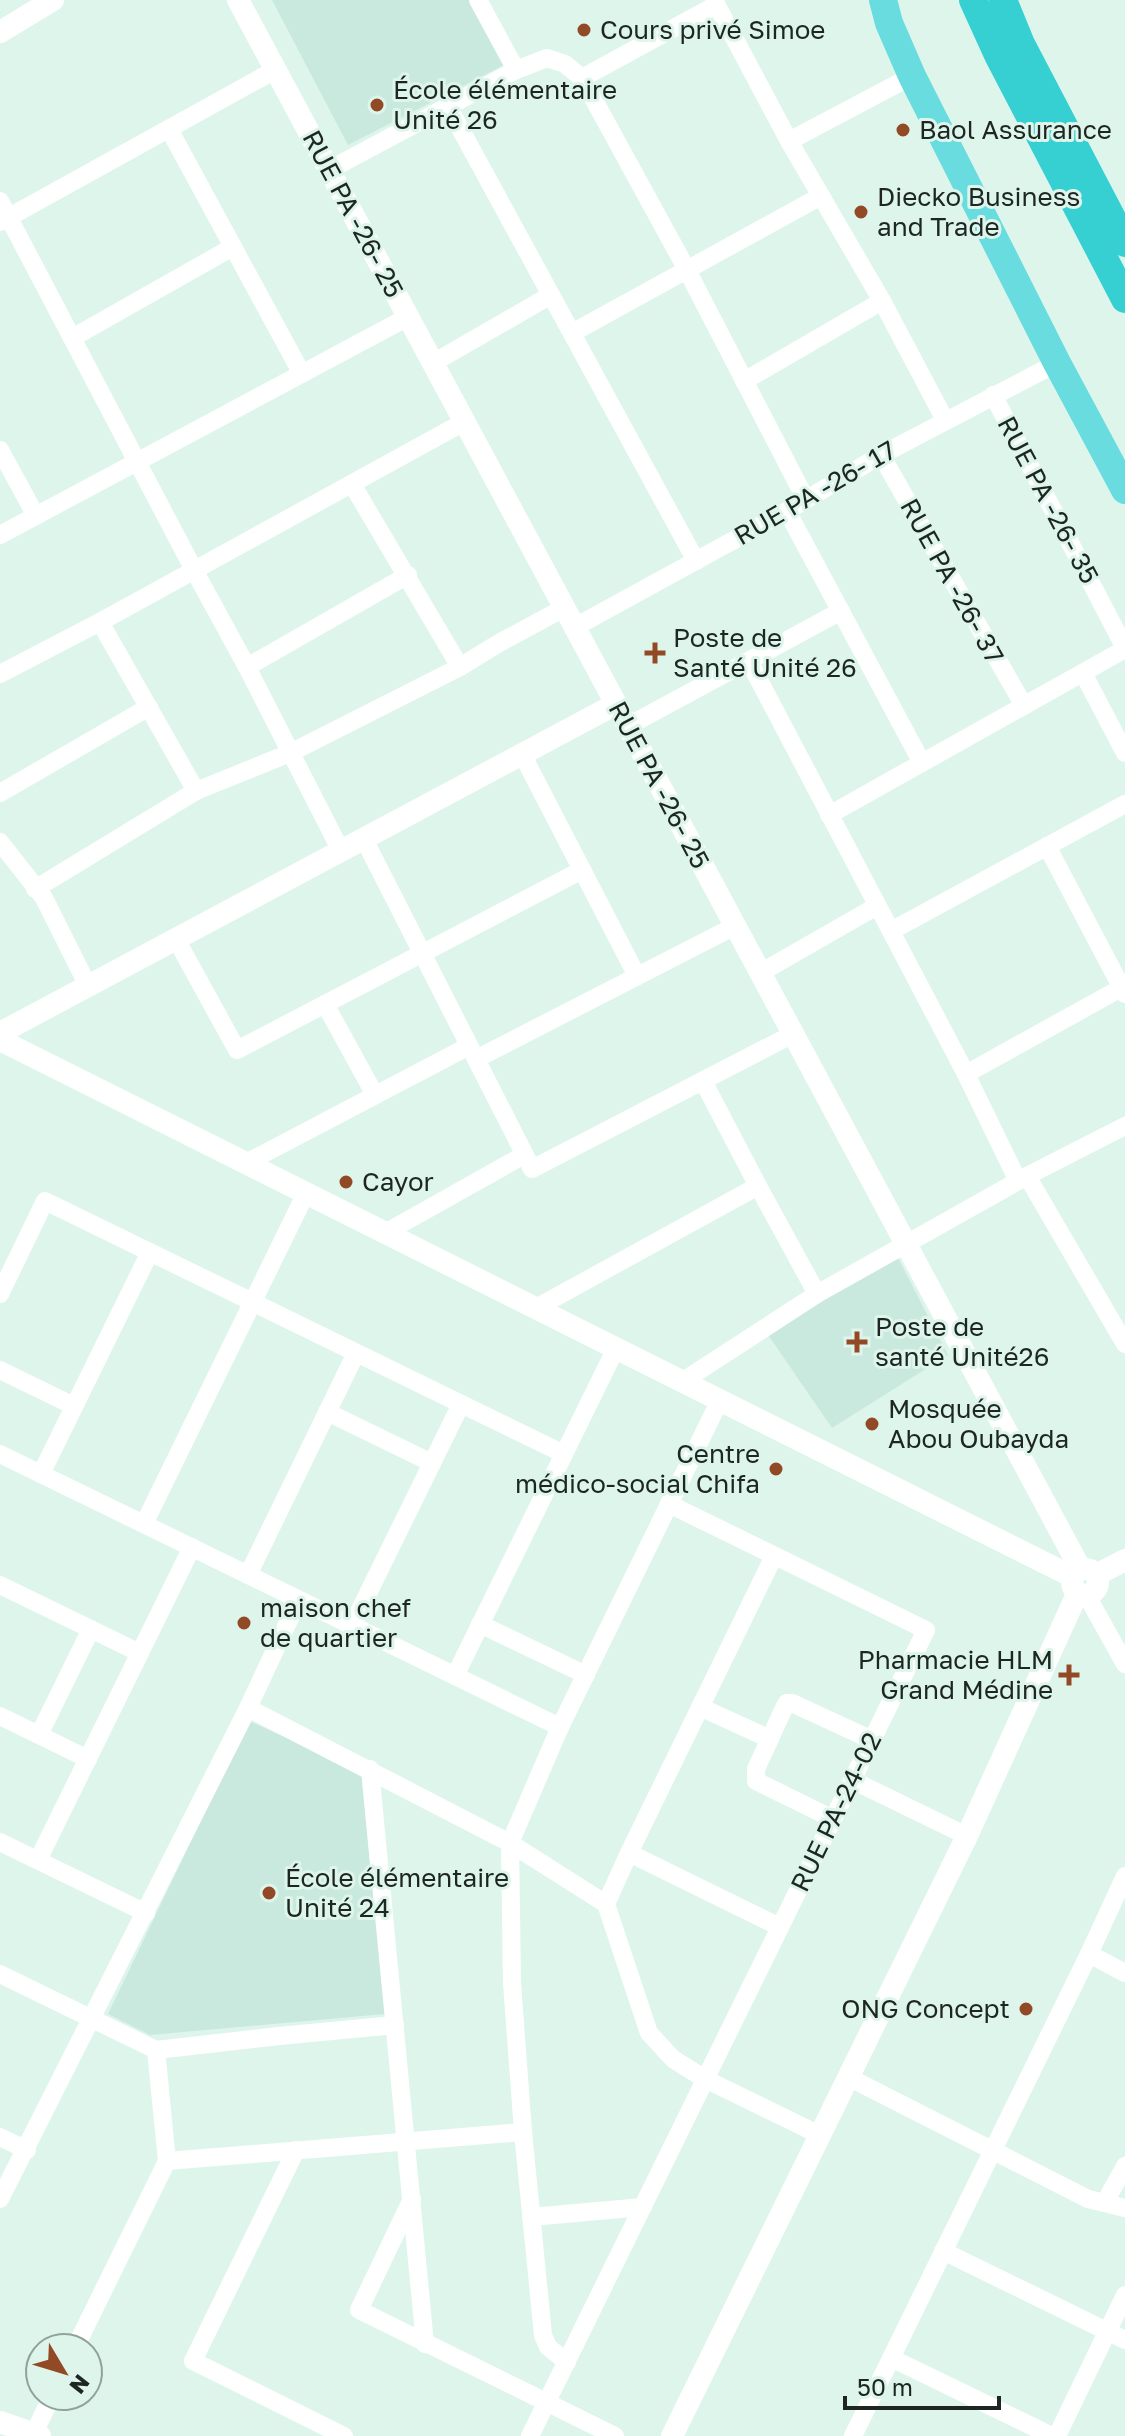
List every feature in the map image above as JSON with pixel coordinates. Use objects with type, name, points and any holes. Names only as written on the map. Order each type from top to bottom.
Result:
[{"type":"highway","points":[[973,0],[998,55],[1125,299]]},
{"type":"highway","points":[[1003,0],[1021,44],[1125,243]]},
{"type":"main road","points":[[883,8],[912,76],[1125,490]]},
{"type":"street","points":[[0,32],[53,0]]},
{"type":"street","name":"RUE PA -26- 25","points":[[238,0],[906,1244],[1083,1582]]},
{"type":"street","points":[[478,0],[516,70]]},
{"type":"street","points":[[582,78],[715,2],[945,420]]},
{"type":"street","points":[[329,170],[516,70],[547,58],[565,64],[582,78],[687,270],[806,500]]},
{"type":"street","points":[[275,70],[169,129],[3,214],[247,667],[341,851]]},
{"type":"street","points":[[789,141],[912,76]]},
{"type":"street","points":[[449,108],[696,561]]},
{"type":"street","points":[[169,129],[302,374]]},
{"type":"street","points":[[572,333],[821,196]]},
{"type":"street","points":[[72,338],[233,247]]},
{"type":"street","points":[[433,363],[551,295]]},
{"type":"street","points":[[744,381],[882,301]]},
{"type":"street","points":[[0,535],[408,317]]},
{"type":"street","name":"RUE PA -26- 17","points":[[35,889],[196,791],[290,753],[460,667],[499,643],[570,618],[696,561],[881,455],[1057,363]]},
{"type":"street","name":"RUE PA -26- 35","points":[[993,395],[1125,648]]},
{"type":"street","points":[[0,674],[464,422]]},
{"type":"street","points":[[0,450],[36,516]]},
{"type":"street","name":"RUE PA -26- 37","points":[[881,455],[1024,706]]},
{"type":"street","points":[[352,484],[460,667]]},
{"type":"street","points":[[787,511],[922,763]]},
{"type":"street","points":[[247,667],[408,575]]},
{"type":"street","points":[[628,726],[841,611]]},
{"type":"street","points":[[100,622],[196,791]]},
{"type":"street","points":[[829,815],[1125,648]]},
{"type":"street","points":[[749,661],[1022,1179],[1125,1344]]},
{"type":"street","points":[[1083,673],[1125,753]]},
{"type":"street","points":[[0,1033],[616,704]]},
{"type":"street","points":[[0,793],[149,707]]},
{"type":"street","points":[[522,754],[637,976]]},
{"type":"street","points":[[891,931],[1125,804]]},
{"type":"street","points":[[364,839],[532,1169],[793,1034]]},
{"type":"street","points":[[0,842],[44,898],[88,986]]},
{"type":"street","points":[[966,1074],[1123,991],[1047,846]]},
{"type":"street","points":[[176,939],[237,1050],[582,870]]},
{"type":"street","points":[[760,973],[877,906]]},
{"type":"street","points":[[246,1163],[375,1095],[637,976],[735,926]]},
{"type":"street","points":[[325,1004],[375,1095]]},
{"type":"street","points":[[0,1040],[1083,1582],[1125,1664]]},
{"type":"street","points":[[703,1081],[817,1294]]},
{"type":"street","points":[[683,1381],[817,1294],[1022,1179],[1125,1126]]},
{"type":"street","points":[[385,1233],[524,1155]]},
{"type":"street","points":[[536,1308],[758,1186]]},
{"type":"street","points":[[144,1524],[306,1193]]},
{"type":"street","points":[[0,1294],[45,1201],[564,1454]]},
{"type":"street","points":[[41,1474],[150,1252]]},
{"type":"street","points":[[455,1676],[616,1348]]},
{"type":"street","points":[[248,1575],[356,1353]]},
{"type":"street","points":[[0,1370],[74,1406]]},
{"type":"street","points":[[567,2362],[548,2347],[543,2335],[512,1983],[510,1843],[560,1727],[720,1400]]},
{"type":"street","points":[[352,1626],[461,1404]]},
{"type":"street","points":[[327,1412],[432,1463]]},
{"type":"street","points":[[0,1454],[560,1727]]},
{"type":"street","name":"RUE PA-24-02","points":[[530,2436],[926,1630],[669,1504]]},
{"type":"street","points":[[38,1860],[192,1547]]},
{"type":"street","points":[[606,1904],[774,1556]]},
{"type":"street","points":[[672,2436],[967,1836],[1083,1582],[1125,1560]]},
{"type":"street","points":[[0,1585],[140,1653]]},
{"type":"street","points":[[0,2199],[146,1913],[298,1601]]},
{"type":"street","points":[[480,1624],[586,1675]]},
{"type":"street","points":[[39,1735],[91,1629]]},
{"type":"street","points":[[833,1819],[756,1781],[756,1769],[784,1708],[787,1703],[792,1703],[872,1740]]},
{"type":"street","points":[[700,1707],[770,1739]]},
{"type":"street","points":[[248,1708],[510,1843],[606,1904],[649,2033],[673,2059],[705,2079],[820,2135]]},
{"type":"street","points":[[0,1716],[88,1759]]},
{"type":"street","points":[[370,1769],[425,2344]]},
{"type":"street","points":[[852,1780],[967,1836]]},
{"type":"street","points":[[0,1842],[146,1913]]},
{"type":"street","points":[[629,1853],[780,1927]]},
{"type":"street","points":[[853,2436],[1125,1876]]},
{"type":"street","points":[[1089,1954],[1125,1973]]},
{"type":"street","points":[[0,1974],[156,2050],[395,2025]]},
{"type":"street","points":[[83,2332],[167,2161],[156,2050]]},
{"type":"street","points":[[848,2077],[1088,2199],[1125,2208]]},
{"type":"street","points":[[167,2161],[523,2132]]},
{"type":"street","points":[[0,2137],[27,2150]]},
{"type":"street","points":[[296,2150],[193,2361],[344,2436]]},
{"type":"street","points":[[1105,2202],[1125,2166]]},
{"type":"street","points":[[412,2199],[359,2310],[615,2436]]},
{"type":"street","points":[[531,2217],[643,2207]]},
{"type":"street","points":[[943,2251],[1125,2340]]},
{"type":"street","points":[[891,2358],[1054,2436],[1125,2295]]},
{"type":"street","points":[[1,2423],[37,2434],[46,2412]]},
{"type":"shaded area","name":"École élémentaire Unité 26","points":[[272,0],[470,0],[504,65],[348,145]]},
{"type":"shaded area","name":"Poste de santé Unité26","points":[[896,1254],[948,1355],[832,1428],[764,1329]]},
{"type":"shaded area","name":"École élémentaire Unité 24","points":[[249,1721],[361,1771],[385,2014],[150,2035],[108,2014]]},
{"type":"place","name":"Cours privé Simoe","points":[[584,30]]},
{"type":"place","name":"École élémentaire Unité 26","points":[[377,105]]},
{"type":"place","name":"Baol Assurance","points":[[903,130]]},
{"type":"place","name":"Diecko Business and Trade","points":[[861,212]]},
{"type":"place","name":"Poste de Santé Unité 26","points":[[655,653]]},
{"type":"place","name":"Cayor","points":[[346,1182]]},
{"type":"place","name":"Poste de santé Unité26","points":[[857,1342]]},
{"type":"place","name":"Mosquée Abou Oubayda","points":[[872,1424]]},
{"type":"place","name":"Centre médico-social Chifa","points":[[776,1469]]},
{"type":"place","name":"maison chef de quartier","points":[[244,1623]]},
{"type":"place","name":"Pharmacie HLM Grand Médine","points":[[1069,1675]]},
{"type":"place","name":"École élémentaire Unité 24","points":[[269,1893]]},
{"type":"place","name":"ONG Concept","points":[[1026,2009]]}]
